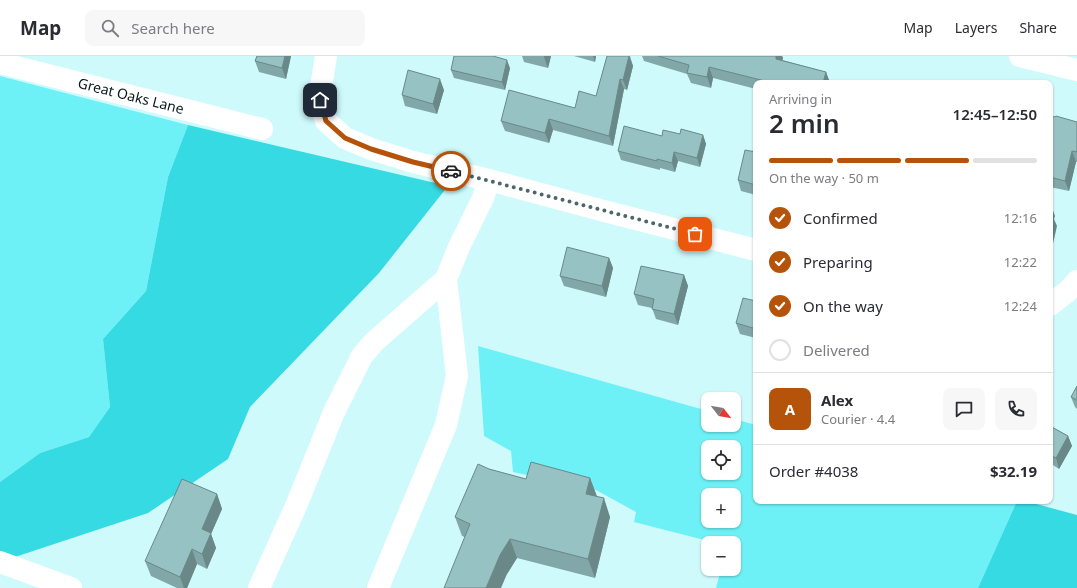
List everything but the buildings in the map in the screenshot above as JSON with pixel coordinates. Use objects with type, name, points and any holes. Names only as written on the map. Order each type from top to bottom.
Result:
[{"type":"street","points":[[326,56],[320,100],[326,121],[345,138],[371,149],[413,162],[489,180],[753,249]]},
{"type":"street","points":[[1020,56],[1077,70]]},
{"type":"street","name":"Great Oaks Lane","points":[[0,62],[262,129]]},
{"type":"street","points":[[259,588],[296,506],[334,412],[362,356],[374,342],[446,279],[459,247],[484,198],[489,180]]},
{"type":"street","points":[[378,588],[446,425],[457,376],[446,279]]},
{"type":"street","points":[[1053,303],[1074,290]]},
{"type":"street","points":[[0,562],[71,588]]},
{"type":"shaded area","points":[[0,76],[188,125],[168,177],[146,291],[103,339],[110,407],[89,437],[40,453],[0,482]]},
{"type":"shaded area","points":[[188,125],[448,186],[379,273],[250,407],[228,459],[148,513],[15,557],[0,551],[0,482],[40,453],[89,437],[110,407],[103,339],[146,291],[168,177]]},
{"type":"shaded area","points":[[478,346],[701,409],[701,432],[741,432],[741,421],[753,424],[753,504],[1016,504],[978,588],[716,588],[719,576],[741,576],[741,536],[701,536],[701,539],[634,522],[636,512],[596,490],[513,472],[511,451],[484,436]]},
{"type":"shaded area","points":[[1016,504],[1036,504],[1077,515],[1077,588],[978,588]]},
{"type":"way so far","points":[[451,171],[695,234]]},
{"type":"route","points":[[320,100],[326,121],[345,138],[371,149],[413,162],[451,171]]}]
